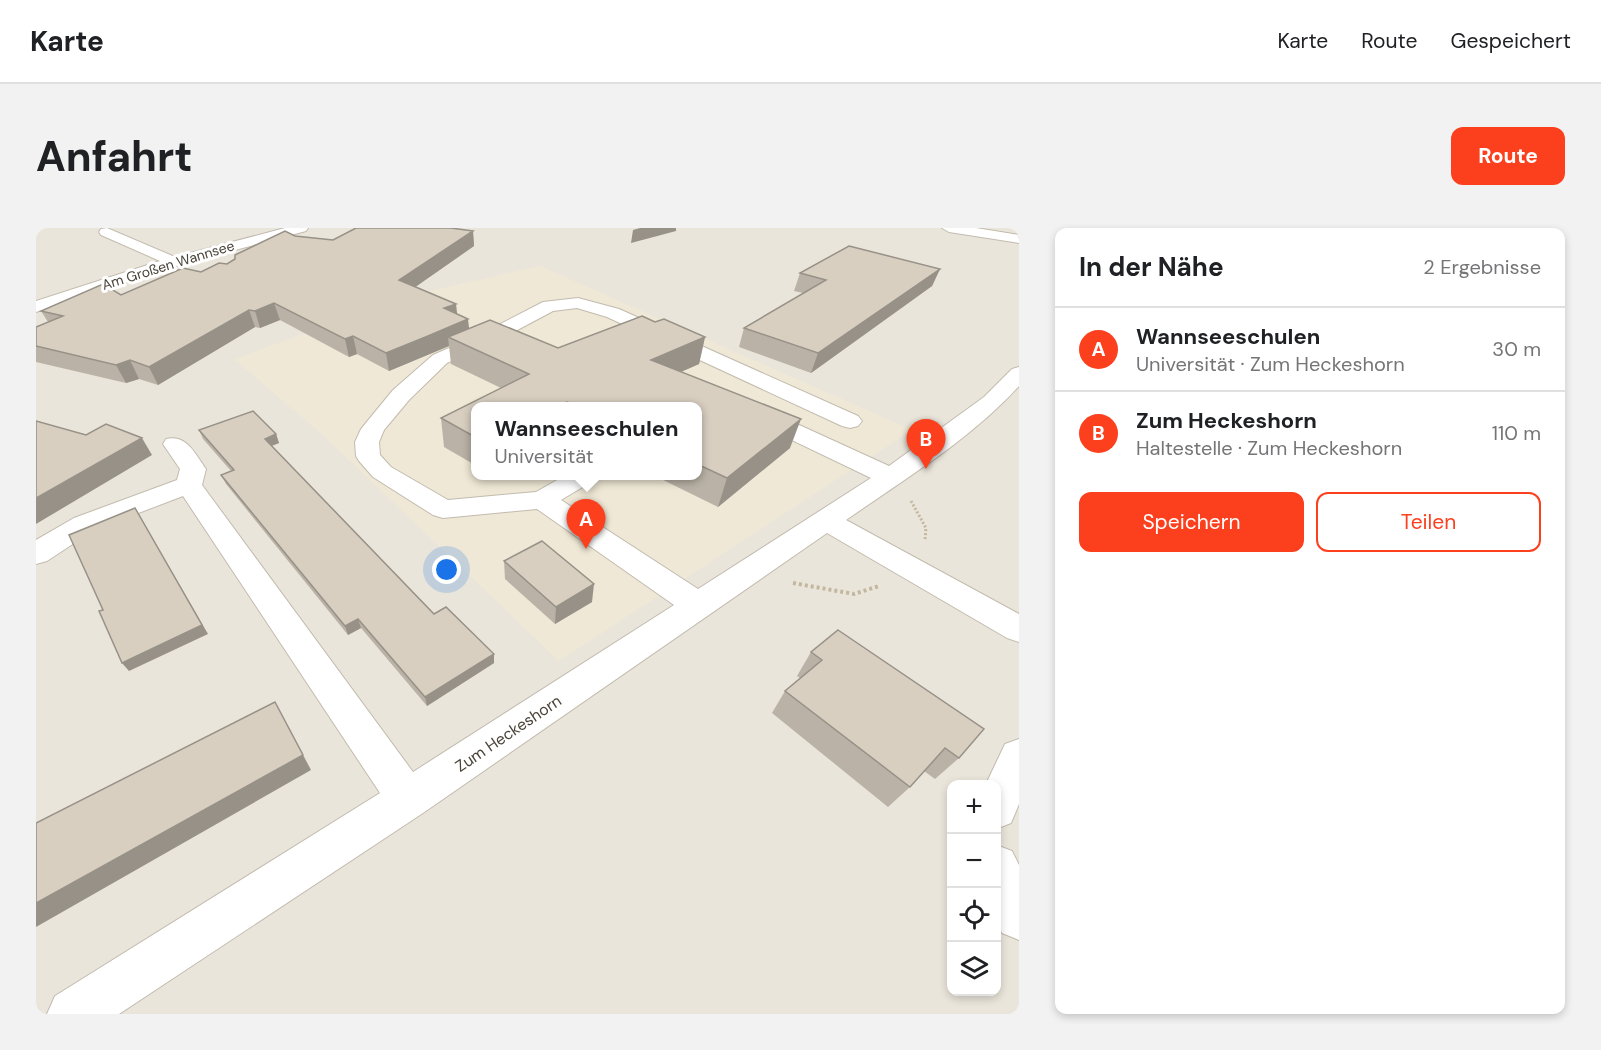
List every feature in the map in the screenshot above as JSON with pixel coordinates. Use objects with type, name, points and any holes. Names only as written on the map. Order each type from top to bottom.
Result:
[{"type":"street","name":"Am Großen Wannsee","points":[[36,307],[174,262],[301,228]]},
{"type":"street","points":[[950,228],[1019,239]]},
{"type":"street","points":[[106,232],[174,262]]},
{"type":"street","points":[[91,288],[112,295],[136,291],[185,269],[198,267],[213,270]]},
{"type":"street","points":[[575,480],[542,500],[443,509],[382,472],[368,456],[367,442],[373,429],[401,395],[440,359],[490,337],[549,306],[578,303],[594,306],[850,421]]},
{"type":"street","points":[[736,369],[754,414],[894,475]]},
{"type":"street","name":"Zum Heckeshorn","points":[[73,1014],[408,799],[894,475],[992,402],[1019,373]]},
{"type":"street","points":[[175,444],[193,469],[189,485],[408,799]]},
{"type":"street","points":[[36,554],[84,524],[189,485]]},
{"type":"street","points":[[542,500],[698,606]]},
{"type":"street","points":[[825,520],[1019,630]]},
{"type":"street","points":[[1001,798],[1019,757]]},
{"type":"street","points":[[1001,878],[1019,916]]},
{"type":"path","points":[[745,574],[854,594],[920,574],[926,528],[894,475]]},
{"type":"shaded area","points":[[36,228],[1019,228],[1019,1014],[36,1014]]},
{"type":"shaded area","points":[[540,266],[912,430],[559,661],[324,436],[234,359],[413,295]]},
{"type":"building","points":[[356,228],[451,228],[473,231],[399,280],[456,304],[444,308],[468,319],[386,353],[353,336],[345,339],[274,303],[255,311],[249,310],[149,367],[130,360],[116,365],[36,346],[36,327],[63,316],[41,311],[103,284],[121,295],[183,268],[201,272],[219,263],[227,264],[235,259],[235,255],[285,231],[295,236],[333,240]]},
{"type":"building","points":[[849,246],[940,269],[818,353],[744,328],[826,280],[800,273]]},
{"type":"building","points":[[642,316],[655,322],[664,319],[705,337],[651,360],[801,419],[727,478],[702,466],[702,402],[473,402],[529,374],[448,337],[490,320],[558,348]]},
{"type":"building","points":[[471,403],[471,435],[441,418]]},
{"type":"building","points":[[253,411],[276,434],[265,439],[434,614],[446,607],[494,654],[425,697],[358,619],[345,626],[221,475],[234,470],[199,430]]},
{"type":"building","points":[[36,421],[86,435],[106,424],[142,438],[36,498]]},
{"type":"building","points":[[135,508],[202,625],[122,663],[99,611],[103,610],[69,535]]},
{"type":"building","points":[[542,541],[594,584],[556,607],[504,561]]},
{"type":"building","points":[[838,630],[984,729],[959,758],[945,748],[910,787],[785,691],[822,660],[811,652]]},
{"type":"building","points":[[275,702],[303,755],[36,903],[36,823]]},
{"type":"place","name":"Zum Heckeshorn","points":[[926,469]]},
{"type":"place","name":"Wannseeschulen","points":[[586,549]]}]
